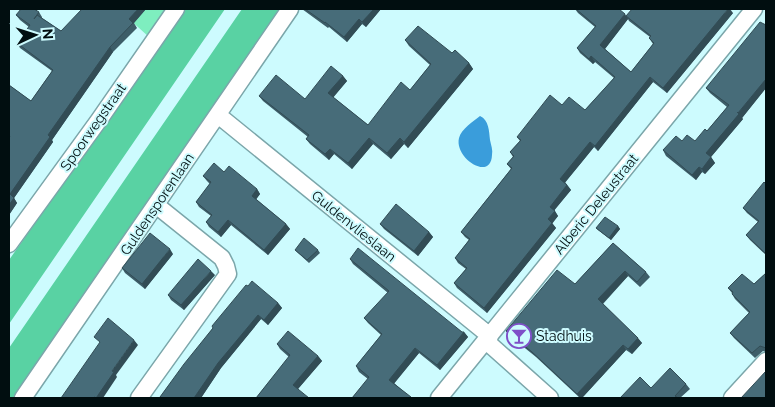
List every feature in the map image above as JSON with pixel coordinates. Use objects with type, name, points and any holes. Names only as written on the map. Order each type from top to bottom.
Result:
[{"type":"street","name":"Spoorwegstraat","points":[[9,244],[100,120],[176,9]]},
{"type":"street","name":"Guldensporenlaan","points":[[23,398],[290,9]]},
{"type":"street","name":"Alberic Deleustraat","points":[[439,398],[754,9]]},
{"type":"street","name":"Guldenvlieslaan","points":[[218,115],[488,339],[550,398]]},
{"type":"street","points":[[140,398],[228,274],[222,258],[156,205]]},
{"type":"street","points":[[732,398],[766,361]]},
{"type":"green space","points":[[118,9],[168,9],[149,37]]},
{"type":"green space","points":[[186,9],[225,9],[9,324],[9,260]]},
{"type":"green space","points":[[242,9],[280,9],[16,398],[9,398],[9,348]]},
{"type":"water","points":[[480,116],[488,126],[492,149],[490,163],[486,167],[473,164],[462,153],[459,146],[459,138],[462,131]]},
{"type":"building","points":[[21,9],[34,9],[39,12],[34,19],[37,15],[61,31],[82,9],[138,9],[129,19],[133,23],[110,47],[48,135],[50,137],[10,194],[14,198],[9,205],[9,85],[31,101],[53,70],[17,43],[30,25],[16,15]]},
{"type":"building","points":[[305,9],[374,9],[362,22],[359,19],[344,37]]},
{"type":"building","points":[[576,9],[619,9],[625,14],[600,45],[631,72],[654,43],[649,38],[651,36],[626,16],[632,9],[728,9],[663,88],[650,77],[595,146],[590,142],[560,179],[567,185],[550,207],[555,211],[548,219],[552,223],[484,308],[454,283],[467,268],[455,258],[470,239],[461,232],[512,168],[507,164],[514,156],[510,152],[521,140],[517,137],[550,95],[562,105],[569,97],[585,110],[615,77],[591,56],[589,59],[577,48],[596,26]]},
{"type":"building","points":[[760,22],[766,25],[766,79],[706,153],[711,157],[702,169],[699,167],[692,175],[663,150],[676,136],[682,141],[687,135],[695,141],[705,129],[707,131],[729,105],[706,88]]},
{"type":"building","points":[[418,26],[452,53],[455,50],[469,63],[404,142],[400,138],[387,153],[369,138],[348,163],[330,149],[325,154],[306,139],[309,135],[259,96],[276,75],[305,99],[331,66],[343,76],[328,93],[368,125],[401,82],[410,90],[431,64],[405,40]]},
{"type":"building","points":[[214,163],[224,172],[229,166],[257,189],[252,196],[286,224],[264,250],[228,220],[218,232],[206,222],[212,215],[196,202],[211,182],[203,176]]},
{"type":"building","points":[[764,182],[766,184],[766,254],[746,235],[759,221],[743,208]]},
{"type":"building","points":[[396,204],[429,232],[414,251],[380,224]]},
{"type":"building","points":[[605,217],[618,226],[609,238],[596,228]]},
{"type":"building","points":[[150,233],[170,249],[142,284],[122,268]]},
{"type":"building","points":[[304,238],[318,250],[307,260],[295,250]]},
{"type":"building","points":[[613,243],[646,272],[637,282],[625,271],[598,299],[638,338],[628,349],[623,345],[577,394],[532,352],[506,331],[557,270],[575,284]]},
{"type":"building","points":[[358,248],[464,332],[437,365],[415,348],[389,380],[410,398],[352,398],[369,377],[356,366],[382,334],[364,318],[389,291],[350,259]]},
{"type":"building","points":[[198,259],[211,271],[181,305],[168,295]]},
{"type":"building","points":[[766,273],[766,348],[760,346],[752,353],[730,333],[750,312],[728,288],[742,274],[754,284]]},
{"type":"building","points":[[252,281],[278,303],[264,320],[258,315],[218,363],[194,398],[160,397],[213,328],[212,326],[246,285],[248,286]]},
{"type":"building","points":[[108,318],[134,340],[96,398],[61,398],[100,342],[94,337]]},
{"type":"building","points":[[288,331],[318,356],[293,385],[309,398],[256,398],[290,355],[277,344]]},
{"type":"building","points":[[670,368],[686,384],[675,396],[678,398],[620,398],[640,377],[651,388]]},
{"type":"building","points":[[766,371],[766,398],[741,398]]},
{"type":"place","name":"Stadhuis","points":[[519,336]]}]
